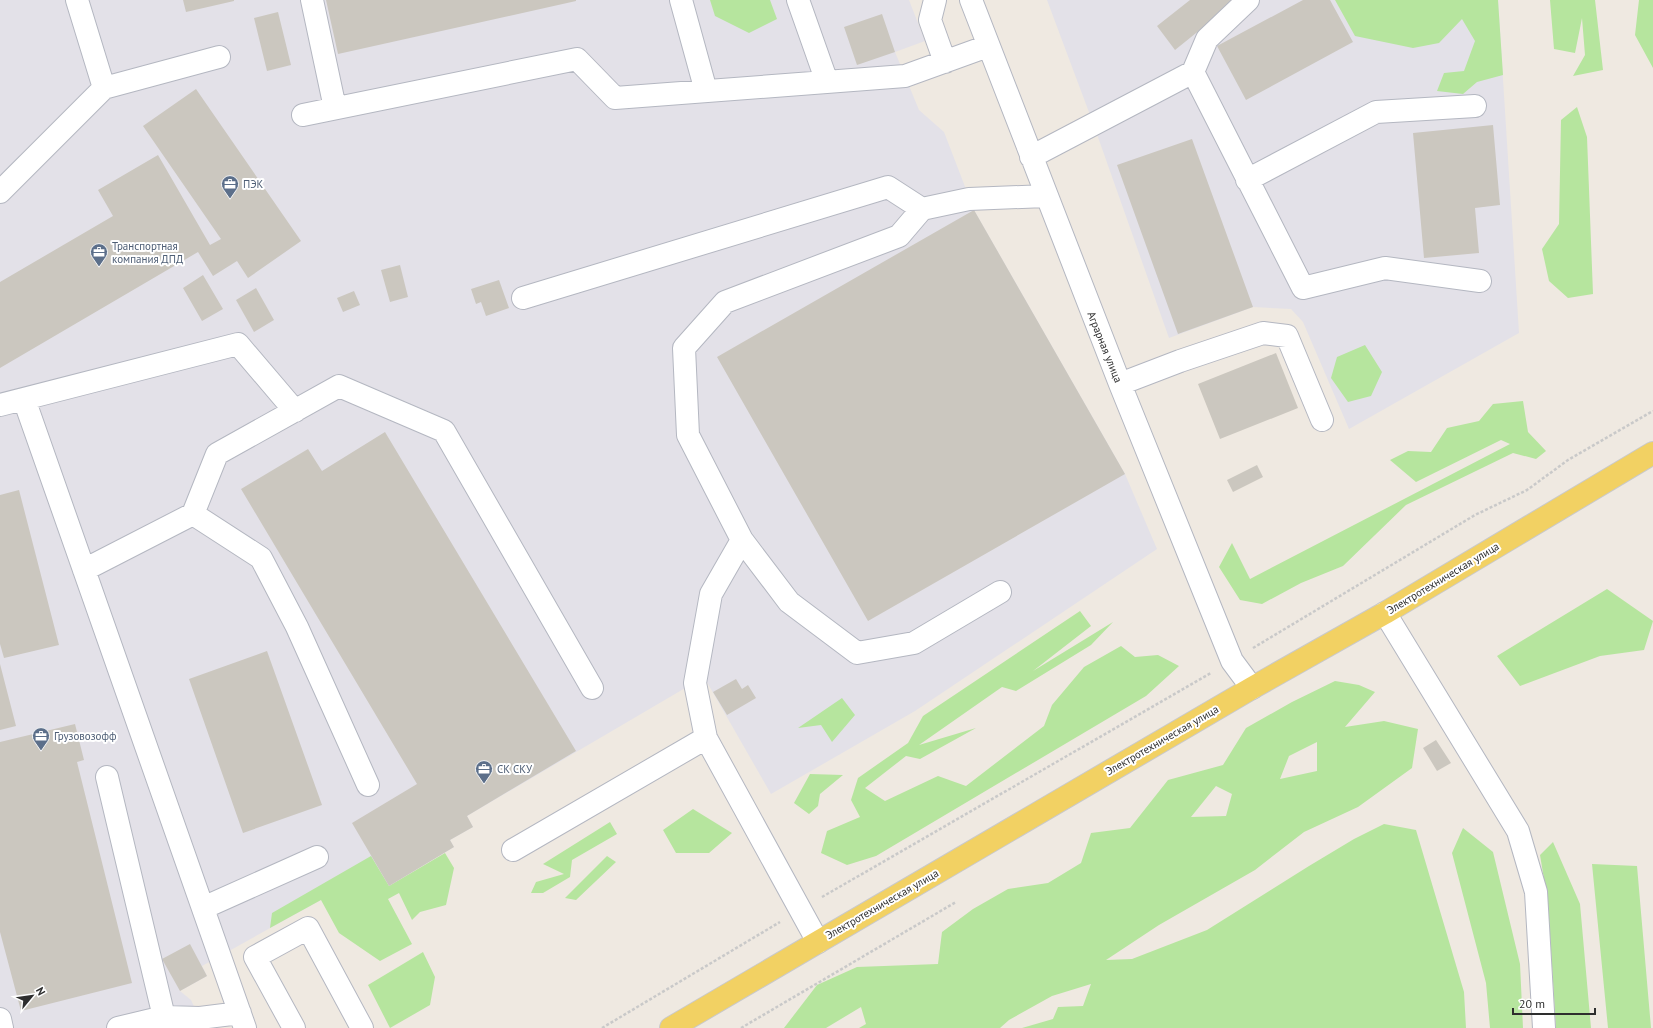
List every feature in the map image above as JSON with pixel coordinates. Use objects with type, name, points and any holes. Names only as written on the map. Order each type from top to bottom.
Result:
[{"type":"main road","name":"Электротехническая улица","points":[[671,1028],[1252,688],[1385,613],[1653,453]]},
{"type":"street","points":[[78,0],[104,88]]},
{"type":"street","points":[[312,0],[335,108]]},
{"type":"street","points":[[681,0],[706,91]]},
{"type":"street","points":[[798,0],[827,82]]},
{"type":"street","points":[[935,0],[930,20],[945,62]]},
{"type":"street","name":"Аграрная улица","points":[[970,0],[1120,384],[1232,661],[1252,688]]},
{"type":"street","points":[[1031,158],[1192,72],[1207,39],[1248,0]]},
{"type":"street","points":[[303,115],[577,58],[615,98],[906,76],[988,46]]},
{"type":"street","points":[[0,192],[104,88],[219,57]]},
{"type":"street","points":[[1192,72],[1302,288],[1385,268],[1480,281]]},
{"type":"street","points":[[1247,180],[1376,112],[1475,106]]},
{"type":"street","points":[[523,298],[888,187],[922,209]]},
{"type":"street","points":[[1000,592],[914,643],[857,653],[789,602],[742,540],[688,435],[684,348],[725,302],[899,236],[922,209],[969,199],[1046,196]]},
{"type":"street","points":[[1120,384],[1180,361],[1263,333],[1287,336],[1322,420]]},
{"type":"street","points":[[0,405],[238,344],[295,411]]},
{"type":"street","points":[[84,570],[193,514],[217,454],[339,386],[444,431],[592,688]]},
{"type":"street","points":[[24,399],[242,1020],[164,1017],[118,1028]]},
{"type":"street","points":[[193,514],[261,558],[297,627],[368,785]]},
{"type":"street","points":[[742,540],[711,594],[695,682],[706,738],[818,942]]},
{"type":"street","points":[[1385,613],[1518,831],[1536,892],[1544,1028]]},
{"type":"street","points":[[513,850],[706,738]]},
{"type":"street","points":[[107,777],[164,1017]]},
{"type":"street","points":[[203,908],[317,857]]},
{"type":"street","points":[[294,1028],[255,957],[308,928],[362,1028]]},
{"type":"street","points":[[0,1019],[2,1028]]},
{"type":"path","points":[[602,1028],[800,910],[1232,661],[1475,515],[1527,490],[1568,460],[1653,411]]},
{"type":"path","points":[[741,1028],[956,902]]},
{"type":"shaded area","points":[[0,0],[909,0],[925,41],[895,52],[919,110],[944,132],[974,210],[1125,474],[1157,549],[915,711],[771,794],[704,677],[467,816],[473,827],[450,840],[454,847],[389,886],[378,868],[202,966],[207,976],[180,991],[191,1000],[204,1028],[0,1028]]},
{"type":"shaded area","points":[[1047,0],[1498,0],[1519,333],[1349,429],[1303,322],[1291,309],[1253,307],[1169,338],[1093,123]]},
{"type":"green space","points":[[710,0],[770,0],[777,19],[749,33],[715,16]]},
{"type":"green space","points":[[1335,0],[1498,0],[1503,75],[1477,82],[1463,94],[1437,91],[1444,73],[1464,71],[1475,41],[1462,19],[1439,43],[1413,48],[1355,36]]},
{"type":"green space","points":[[1550,0],[1595,0],[1603,70],[1573,76],[1585,55],[1582,18],[1575,53],[1554,49]]},
{"type":"green space","points":[[1639,0],[1653,0],[1653,68],[1635,35]]},
{"type":"green space","points":[[1577,107],[1587,137],[1593,294],[1568,298],[1549,281],[1542,249],[1559,224],[1561,120]]},
{"type":"green space","points":[[1365,345],[1382,372],[1371,396],[1348,402],[1331,378],[1337,357]]},
{"type":"green space","points":[[1523,401],[1528,432],[1546,451],[1536,459],[1513,453],[1406,505],[1343,566],[1301,583],[1262,604],[1240,600],[1219,567],[1232,543],[1250,579],[1510,444],[1501,440],[1416,482],[1390,460],[1408,451],[1431,452],[1447,428],[1479,421],[1493,404]]},
{"type":"green space","points":[[1607,589],[1653,621],[1644,650],[1600,656],[1520,686],[1497,656]]},
{"type":"green space","points":[[1080,611],[1091,626],[1033,671],[1113,622],[1091,645],[1016,691],[1002,687],[919,745],[976,728],[920,759],[906,756],[865,788],[885,801],[938,776],[966,786],[1044,726],[1052,705],[1084,667],[1121,646],[1135,657],[1158,655],[1179,666],[1146,696],[876,856],[847,865],[821,853],[827,831],[860,817],[851,800],[858,778],[908,743],[923,716]]},
{"type":"green space","points":[[1335,681],[1359,685],[1375,692],[1345,727],[1384,721],[1418,729],[1412,768],[1358,807],[1304,832],[1255,870],[1159,925],[1106,960],[1132,959],[1207,930],[1354,839],[1384,824],[1416,830],[1464,992],[1466,1028],[1022,1028],[1053,1019],[1058,1007],[1083,1006],[1091,984],[1052,996],[1009,1020],[1000,1028],[859,1028],[866,1024],[861,1007],[826,1028],[784,1028],[817,985],[857,967],[938,964],[942,932],[973,909],[1008,889],[1048,883],[1081,863],[1091,833],[1130,828],[1168,780],[1223,765],[1246,728],[1292,702]],"holes":[[[1317,742],[1317,771],[1280,779],[1289,756]],[[1216,786],[1232,794],[1226,816],[1191,817]]]},
{"type":"green space","points":[[842,698],[855,715],[832,742],[821,725],[798,728]]},
{"type":"green space","points":[[810,774],[843,775],[820,794],[818,806],[809,814],[794,803]]},
{"type":"green space","points":[[693,809],[732,833],[709,853],[676,853],[663,830]]},
{"type":"green space","points":[[610,822],[617,834],[572,860],[570,877],[543,893],[531,893],[536,882],[564,874],[543,864]]},
{"type":"green space","points":[[1463,828],[1493,852],[1520,964],[1523,1028],[1490,1028],[1486,983],[1452,853]]},
{"type":"green space","points":[[1553,842],[1580,904],[1591,1028],[1556,1028],[1548,903],[1540,855]]},
{"type":"green space","points":[[445,853],[454,868],[446,905],[420,912],[412,920],[399,893],[388,899],[412,944],[380,961],[339,933],[321,900],[270,928],[272,913],[371,856],[389,886]]},
{"type":"green space","points":[[607,856],[616,862],[576,900],[565,898]]},
{"type":"green space","points":[[1592,864],[1637,866],[1651,1028],[1608,1028]]},
{"type":"green space","points":[[423,952],[435,977],[430,1005],[390,1028],[368,985]]},
{"type":"building","points":[[183,0],[234,0],[234,1],[186,12]]},
{"type":"building","points":[[326,0],[576,0],[576,1],[338,54]]},
{"type":"building","points":[[1190,0],[1237,0],[1175,50],[1157,26]]},
{"type":"building","points":[[1303,0],[1330,0],[1353,42],[1246,100],[1217,46]]},
{"type":"building","points":[[278,12],[291,65],[267,71],[254,18]]},
{"type":"building","points":[[882,14],[895,52],[857,65],[844,27]]},
{"type":"building","points":[[196,89],[301,241],[248,278],[237,261],[213,276],[198,252],[0,368],[0,282],[113,216],[98,190],[158,155],[210,245],[221,239],[143,126]]},
{"type":"building","points":[[1493,125],[1500,205],[1475,208],[1479,253],[1424,258],[1413,133]]},
{"type":"building","points":[[1192,139],[1253,307],[1178,334],[1117,165]]},
{"type":"building","points":[[974,210],[1125,474],[868,621],[717,357]]},
{"type":"building","points":[[400,265],[408,297],[390,302],[381,270]]},
{"type":"building","points":[[203,275],[223,309],[202,321],[183,288]]},
{"type":"building","points":[[499,280],[509,308],[486,316],[481,302],[476,304],[471,289]]},
{"type":"building","points":[[256,288],[274,320],[254,332],[236,300]]},
{"type":"building","points":[[354,291],[360,305],[343,312],[337,298]]},
{"type":"building","points":[[1276,353],[1298,408],[1220,439],[1198,384]]},
{"type":"building","points":[[385,432],[576,751],[467,816],[473,827],[450,840],[454,847],[389,886],[352,823],[417,784],[241,489],[308,449],[322,471]]},
{"type":"building","points":[[1257,465],[1263,477],[1233,492],[1227,480]]},
{"type":"building","points":[[19,490],[59,645],[4,658],[0,644],[0,495]]},
{"type":"building","points":[[267,651],[322,805],[243,833],[189,679]]},
{"type":"building","points":[[0,664],[16,726],[0,730]]},
{"type":"building","points":[[736,679],[742,689],[748,685],[756,698],[727,715],[713,692]]},
{"type":"building","points":[[75,724],[84,760],[77,762],[132,983],[21,1011],[0,932],[0,742]]},
{"type":"building","points":[[1436,740],[1451,763],[1437,771],[1423,748]]},
{"type":"building","points":[[190,944],[207,976],[180,991],[162,959]]},
{"type":"place","name":"ПЭК","points":[[230,199]]},
{"type":"place","name":"Транспортная компания ДПД","points":[[99,267]]},
{"type":"place","name":"Грузовозофф","points":[[41,751]]},
{"type":"place","name":"СК СКУ","points":[[484,784]]}]
